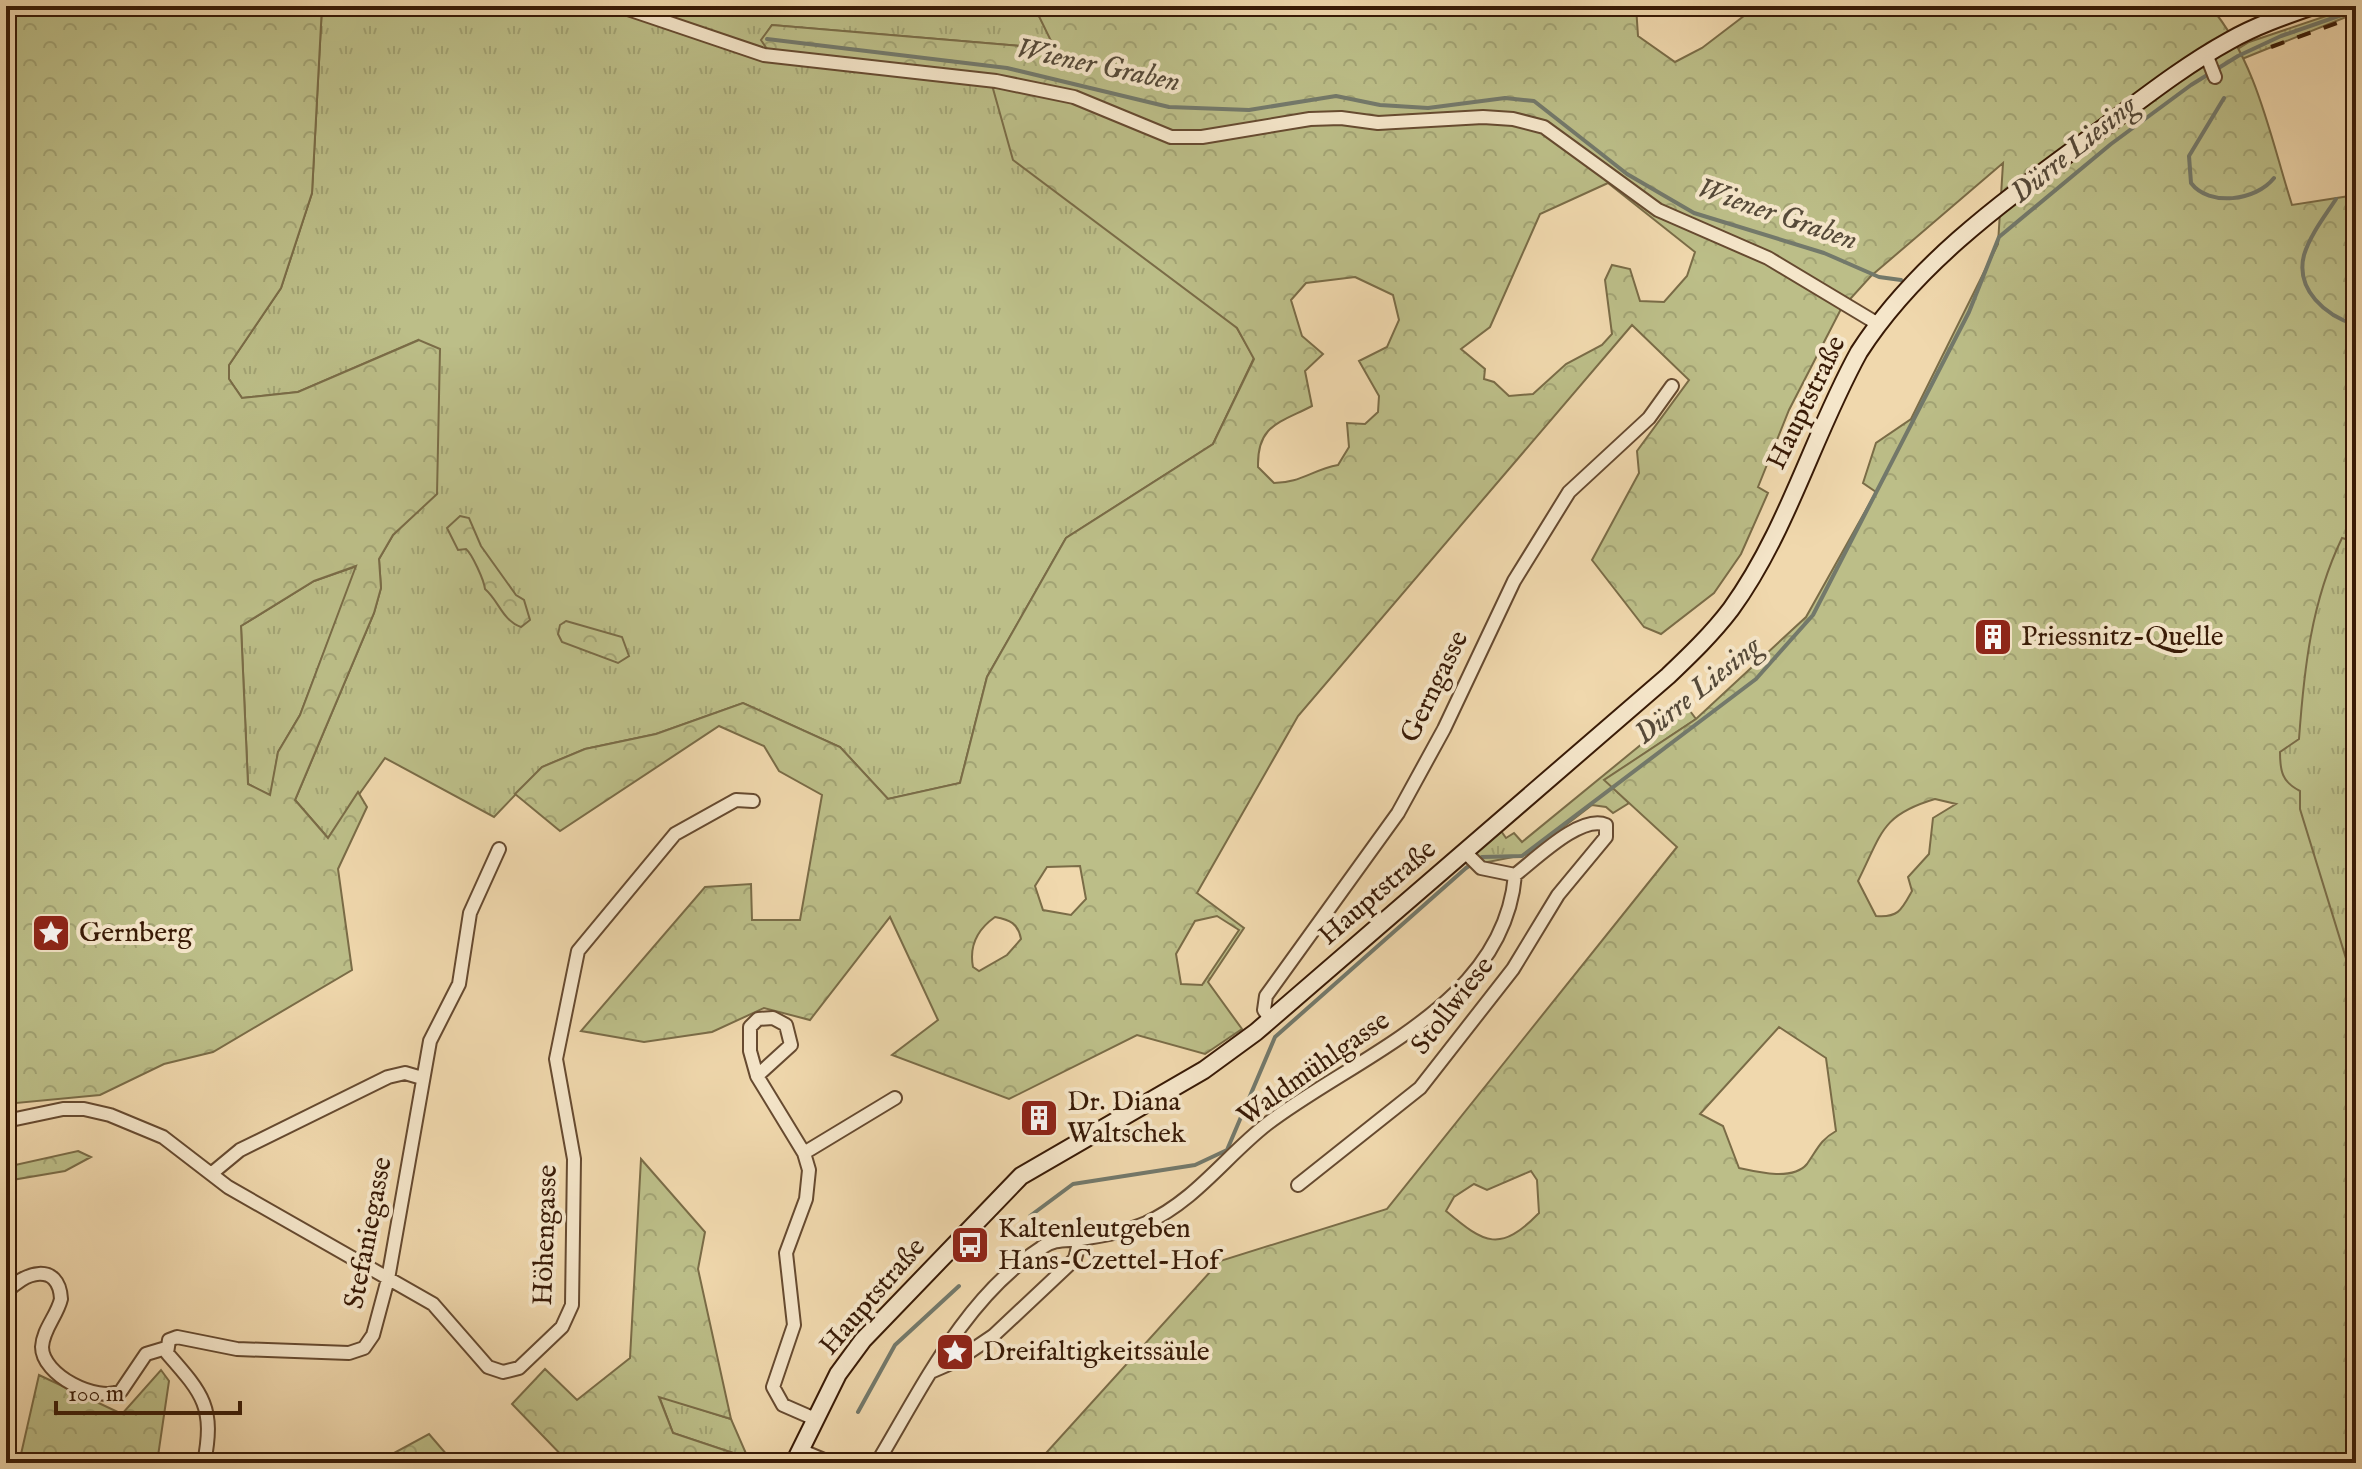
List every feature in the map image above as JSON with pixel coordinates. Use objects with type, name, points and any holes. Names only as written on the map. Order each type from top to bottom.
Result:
[{"type":"main road","name":"Hauptstraße","points":[[797,1456],[838,1374],[863,1340],[1021,1176],[1204,1070],[1271,1020],[1467,854],[1668,676],[1732,608],[1770,542],[1846,375],[1878,324],[1913,284],[2003,202],[2211,65],[2257,27],[2313,6]]},
{"type":"street","points":[[619,6],[764,55],[996,81],[1074,97],[1171,137],[1202,137],[1310,119],[1409,123],[1483,117],[1513,119],[1544,127],[1658,210],[1768,258],[1878,324]]},
{"type":"street","name":"Gerngasse","points":[[1271,1020],[1264,1010],[1266,996],[1398,813],[1444,729],[1514,581],[1569,492],[1649,418],[1672,386]]},
{"type":"street","name":"Höhengasse","points":[[6,1121],[63,1109],[84,1109],[110,1115],[163,1137],[228,1187],[433,1304],[483,1364],[498,1371],[514,1371],[524,1366],[566,1322],[573,1299],[574,1159],[556,1059],[578,951],[675,834],[736,800],[753,801]]},
{"type":"street","name":"Stollwiese","points":[[1298,1185],[1420,1088],[1513,969],[1558,895],[1606,837],[1606,825],[1596,821],[1581,826],[1515,875]]},
{"type":"street","name":"Stefaniegasse","points":[[166,1348],[169,1340],[177,1337],[237,1349],[357,1352],[371,1339],[388,1279],[430,1041],[459,984],[470,913],[499,849]]},
{"type":"street","points":[[1467,854],[1481,868],[1515,875]]},
{"type":"street","name":"Waldmühlgasse","points":[[877,1463],[971,1316],[1008,1274],[1041,1247],[1057,1239],[1080,1239],[1130,1228],[1166,1211],[1227,1164],[1267,1124],[1428,1019],[1499,935],[1512,897],[1515,875]]},
{"type":"street","points":[[757,1076],[791,1045],[786,1025],[773,1018],[758,1019],[750,1027],[750,1051],[757,1076],[804,1153],[809,1170],[806,1199],[786,1253],[794,1325],[773,1383],[783,1405],[815,1419]]},
{"type":"street","points":[[211,1174],[240,1150],[388,1077],[405,1073],[422,1078]]},
{"type":"street","points":[[804,1153],[895,1098]]},
{"type":"street","points":[[933,1371],[956,1361],[993,1336],[1075,1259],[1080,1239]]},
{"type":"street","points":[[6,1293],[19,1279],[31,1274],[44,1273],[55,1280],[61,1299],[43,1339],[45,1360],[56,1373],[100,1395],[121,1391],[146,1354],[166,1348],[189,1376],[209,1417],[204,1463]]},
{"type":"street","points":[[797,1456],[831,1463]]},
{"type":"green space","points":[[6,6],[322,6],[312,193],[281,288],[229,365],[229,379],[242,398],[298,392],[419,340],[440,349],[437,494],[393,535],[379,559],[381,588],[374,613],[295,800],[328,838],[358,792],[367,807],[338,869],[352,970],[213,1052],[164,1064],[100,1095],[6,1104]],"holes":[[[356,566],[300,715],[278,752],[270,795],[248,784],[241,626],[314,581]]]},
{"type":"green space","points":[[322,6],[1034,6],[1056,49],[772,25],[762,40],[767,49],[990,78],[1237,328],[1254,358],[1213,444],[1066,538],[987,677],[960,783],[888,799],[840,747],[743,703],[656,734],[585,749],[542,767],[494,817],[385,758],[328,838],[295,800],[374,613],[381,588],[379,559],[393,535],[410,518],[418,340],[298,392],[242,398],[229,379],[229,365],[281,288],[312,193]]},
{"type":"green space","points":[[1034,6],[1452,6],[1471,16],[1491,6],[1636,6],[1638,36],[1675,62],[1702,48],[1757,6],[2210,6],[2240,51],[2251,75],[2292,205],[2356,195],[2356,542],[2342,538],[2331,562],[2311,637],[2299,739],[2280,752],[2283,775],[2289,784],[2300,791],[2300,809],[2356,991],[2356,1463],[1037,1463],[1220,1261],[1387,1209],[1677,847],[1604,780],[1696,719],[1806,617],[1876,492],[1863,483],[1876,443],[1911,419],[1998,244],[2003,163],[1871,276],[1841,309],[1789,410],[1758,487],[1768,493],[1741,554],[1714,593],[1661,634],[1644,627],[1592,560],[1639,473],[1637,451],[1689,380],[1632,325],[1298,716],[1197,893],[1244,928],[1208,982],[1242,1029],[1205,1054],[1137,1035],[1009,1099],[892,1055],[938,1020],[890,917],[810,1020],[764,1008],[712,1032],[644,1042],[581,1031],[705,887],[751,884],[752,920],[800,920],[822,795],[779,771],[764,746],[719,726],[560,831],[515,794],[542,767],[585,749],[656,734],[743,703],[840,747],[888,799],[960,783],[987,677],[1066,538],[1213,444],[1254,359],[1237,328],[1013,160],[990,78],[767,49],[761,40],[772,25],[1055,49]],"holes":[[[1608,183],[1695,252],[1687,276],[1664,302],[1640,301],[1630,269],[1612,265],[1605,280],[1612,334],[1602,345],[1566,364],[1533,394],[1509,396],[1494,382],[1484,379],[1485,369],[1461,349],[1490,327],[1540,214]],[[1355,277],[1393,295],[1399,320],[1387,347],[1359,361],[1379,396],[1378,412],[1365,424],[1347,423],[1349,447],[1338,465],[1291,481],[1274,483],[1258,467],[1261,442],[1272,427],[1312,406],[1305,371],[1323,354],[1302,336],[1291,300],[1306,283]],[[1935,799],[1956,804],[1933,818],[1929,854],[1908,877],[1912,891],[1902,907],[1895,914],[1876,916],[1858,881],[1885,828],[1904,812]],[[1080,866],[1086,899],[1071,915],[1043,910],[1035,886],[1047,867]],[[1217,916],[1239,930],[1202,985],[1181,984],[1176,954],[1195,921]],[[995,917],[1005,919],[1015,926],[1021,939],[1007,955],[979,971],[973,967],[972,952],[984,927]],[[1779,1027],[1826,1058],[1836,1131],[1822,1142],[1801,1169],[1774,1174],[1739,1168],[1723,1126],[1700,1114]],[[1531,1171],[1537,1180],[1539,1213],[1503,1239],[1482,1237],[1446,1211],[1454,1197],[1474,1184],[1487,1190]]]},
{"type":"green space","points":[[2356,6],[2356,13],[2227,65],[2220,60],[2249,42]]},
{"type":"green space","points":[[2356,322],[2356,995],[2184,705]]},
{"type":"green space","points":[[460,516],[469,518],[481,546],[516,595],[524,600],[530,620],[521,627],[509,620],[485,589],[466,549],[458,550],[447,528]]},
{"type":"green space","points":[[357,566],[300,715],[278,752],[271,796],[248,784],[241,626],[314,581]]},
{"type":"green space","points":[[566,621],[622,637],[629,656],[618,663],[562,642],[558,634],[560,625]]},
{"type":"green space","points":[[1687,707],[1696,719],[1605,780],[1629,803],[1613,813],[1606,807],[1592,805],[1528,854],[1483,863],[1473,853],[1501,831],[1506,838],[1514,833],[1522,842]]},
{"type":"green space","points":[[78,1151],[91,1157],[65,1171],[6,1181],[6,1167]]},
{"type":"green space","points":[[641,1159],[705,1232],[698,1269],[731,1419],[659,1397],[673,1433],[748,1458],[744,1463],[569,1463],[512,1404],[545,1369],[577,1400],[630,1358]]},
{"type":"green space","points":[[161,1370],[169,1381],[157,1463],[19,1463],[39,1375],[122,1414]]},
{"type":"green space","points":[[659,1396],[731,1419],[748,1458],[673,1433]]},
{"type":"green space","points":[[429,1434],[454,1463],[379,1463],[381,1460]]},
{"type":"waterway","name":"Dürre Liesing","points":[[1030,1216],[1073,1184],[1195,1165],[1227,1150],[1275,1037],[1466,868],[1482,857],[1522,856],[1756,679],[1813,615],[1969,312],[1999,237],[2111,144],[2191,85],[2238,56],[2281,36],[2356,10]]},
{"type":"waterway","name":"Wiener Graben","points":[[767,39],[1007,68],[1169,107],[1249,110],[1336,96],[1380,105],[1428,108],[1505,98],[1534,101],[1627,174],[1694,213],[1824,253],[1879,277],[1901,280]]},
{"type":"waterway","points":[[2224,98],[2189,156],[2191,183],[2209,196],[2232,198],[2256,192],[2274,178]]},
{"type":"waterway","points":[[2336,199],[2307,248],[2302,268],[2315,300],[2334,315],[2356,325]]},
{"type":"waterway","name":"Dürre Liesing","points":[[858,1412],[895,1345],[959,1286]]},
{"type":"railway","points":[[2271,47],[2356,16]]},
{"type":"place","name":"Priessnitz-Quelle","points":[[1993,637]]},
{"type":"place","name":"Gernberg","points":[[51,933]]},
{"type":"place","name":"Dr. Diana Waltschek","points":[[1039,1118]]},
{"type":"place","name":"Kaltenleutgeben Hans-Czettel-Hof","points":[[970,1245]]},
{"type":"place","name":"Dreifaltigkeitssäule","points":[[955,1352]]}]
